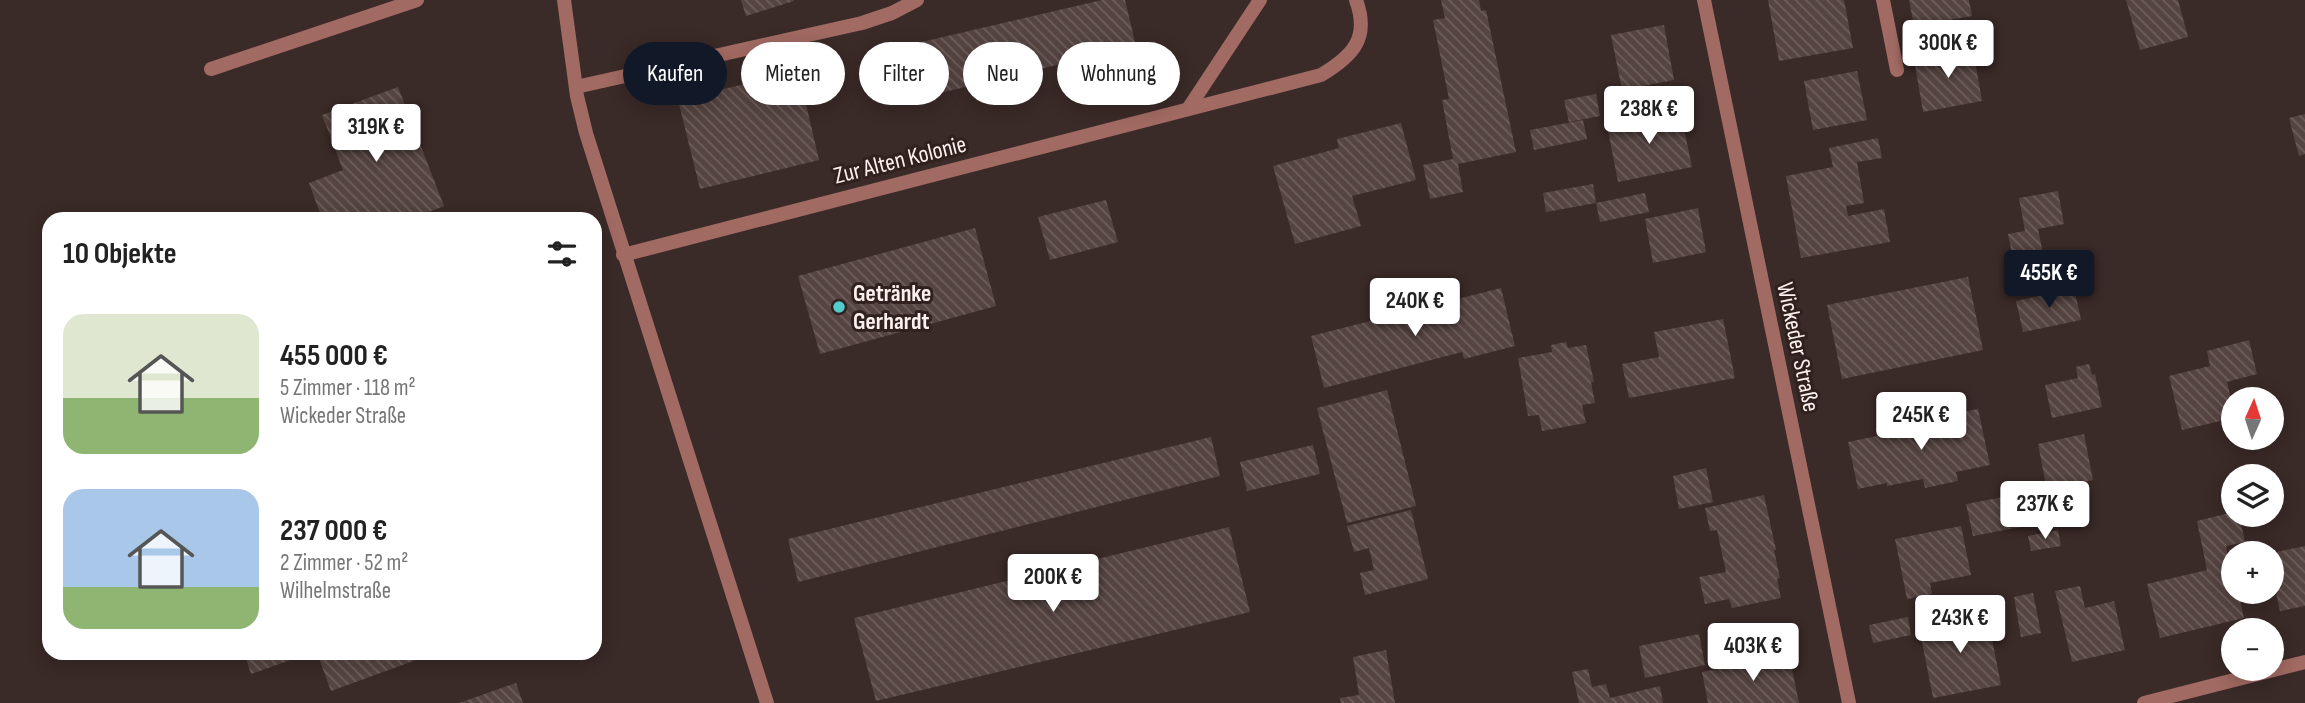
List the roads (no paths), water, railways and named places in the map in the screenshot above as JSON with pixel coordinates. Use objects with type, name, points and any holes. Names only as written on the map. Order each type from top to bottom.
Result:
[{"type":"street","points":[[211,69],[417,0]]},
{"type":"street","points":[[564,0],[576,87],[586,133],[767,703]]},
{"type":"street","points":[[576,87],[862,23],[892,13],[917,0]]},
{"type":"street","points":[[1188,109],[1260,0]]},
{"type":"street","name":"Zur Alten Kolonie","points":[[623,255],[1321,75],[1342,62],[1356,47],[1361,29],[1356,0]]},
{"type":"street","name":"Wickeder Straße","points":[[1704,0],[1849,703]]},
{"type":"street","points":[[1883,0],[1896,70]]},
{"type":"street","points":[[2144,703],[2305,662]]},
{"type":"place","name":"Getränke Gerhardt","points":[[839,307]]}]
